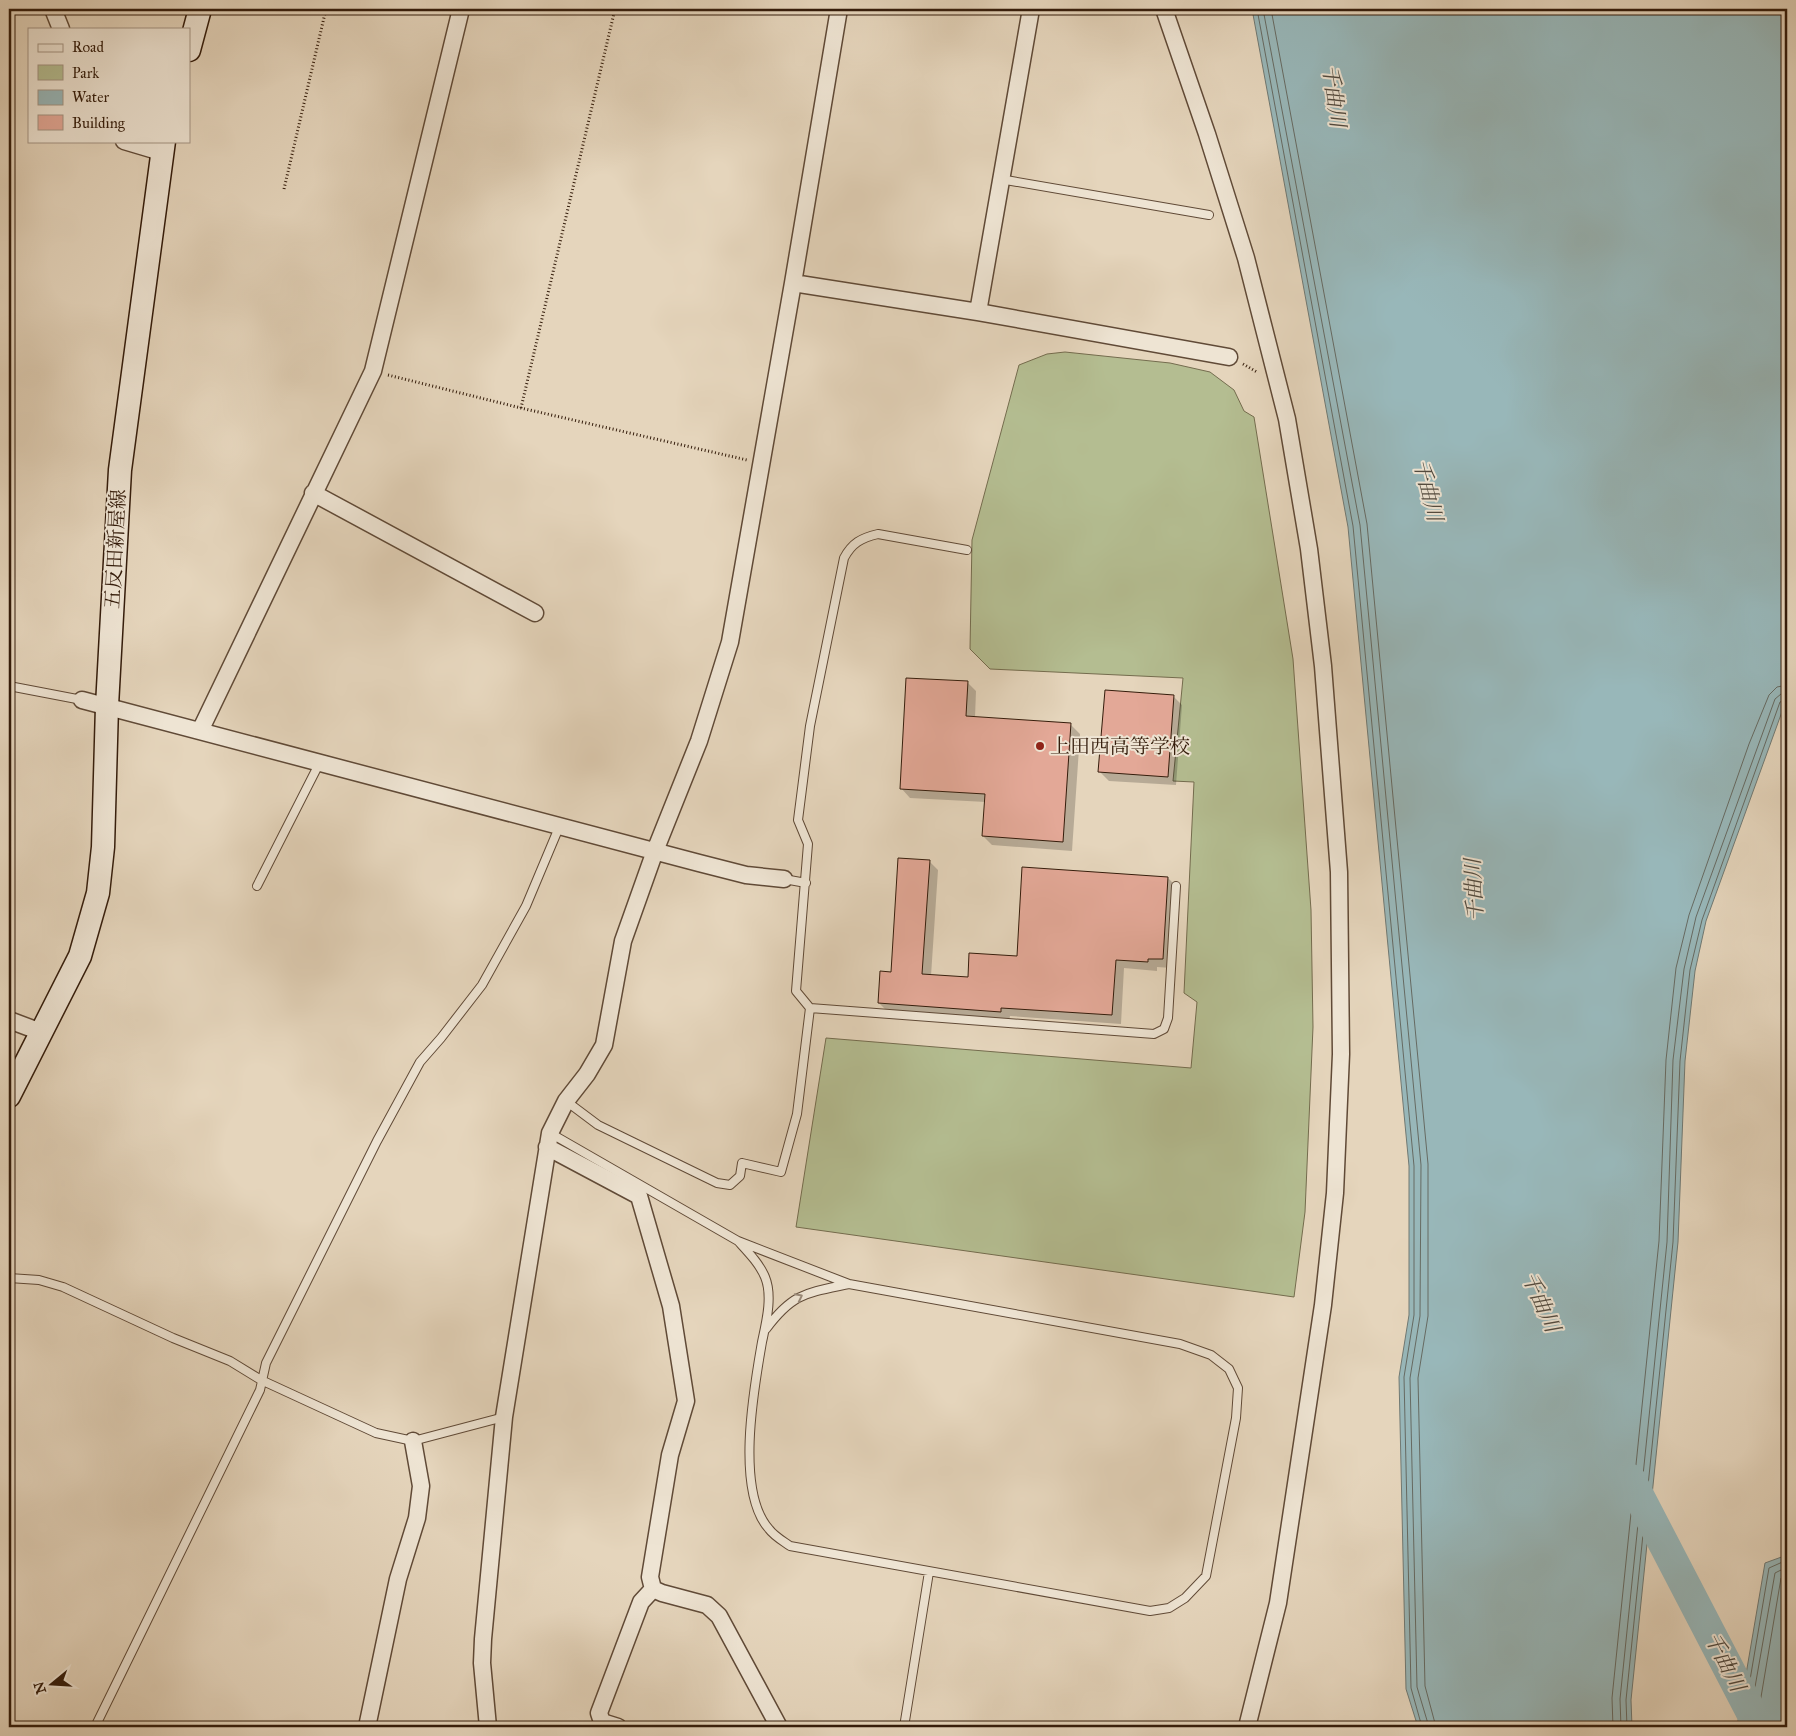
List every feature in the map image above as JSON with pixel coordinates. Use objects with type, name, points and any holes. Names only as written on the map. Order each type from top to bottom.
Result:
[{"type":"street","points":[[53,9],[61,28]]},
{"type":"street","points":[[190,46],[200,9]]},
{"type":"street","points":[[200,731],[373,371],[461,9]]},
{"type":"street","points":[[488,1727],[482,1663],[482,1639],[504,1417],[549,1140],[566,1101],[588,1074],[604,1045],[622,941],[655,850],[699,742],[730,642],[839,9]]},
{"type":"street","points":[[978,312],[1031,9]]},
{"type":"street","points":[[1164,9],[1207,134],[1246,258],[1287,419],[1308,549],[1323,666],[1339,872],[1341,1054],[1336,1193],[1320,1325],[1278,1603],[1247,1727]]},
{"type":"street","points":[[132,142],[162,146]]},
{"type":"street","name":"五反田新屋線","points":[[9,1096],[80,956],[99,884],[103,847],[106,706],[120,470],[162,146]]},
{"type":"street","points":[[793,283],[978,312],[1229,358]]},
{"type":"street","points":[[313,493],[535,613]]},
{"type":"street","points":[[82,700],[746,875],[784,879]]},
{"type":"street","points":[[9,1020],[40,1032]]},
{"type":"street","points":[[549,1140],[638,1196],[671,1306],[686,1401],[670,1455],[662,1496],[650,1577],[653,1589],[662,1594],[707,1605],[719,1616],[778,1727]]},
{"type":"street","points":[[367,1727],[398,1579],[417,1518],[420,1486],[413,1441]]},
{"type":"street","points":[[618,1727],[602,1722],[599,1713],[641,1602],[653,1589]]},
{"type":"lane","points":[[1000,179],[1209,215]]},
{"type":"lane","points":[[967,550],[878,534],[867,536],[850,545],[844,558],[810,726],[798,820],[808,844],[796,991],[810,1008],[1154,1034],[1164,1029],[1168,1018],[1176,886]]},
{"type":"lane","points":[[9,686],[82,700]]},
{"type":"lane","points":[[257,886],[319,764]]},
{"type":"lane","points":[[95,1727],[260,1390],[266,1363],[376,1141],[420,1062],[482,985],[526,906],[560,825]]},
{"type":"lane","points":[[784,879],[806,883]]},
{"type":"lane","points":[[566,1101],[598,1125],[717,1183],[730,1185],[740,1176],[742,1162],[781,1172],[797,1114],[810,1008]]},
{"type":"lane","points":[[549,1140],[738,1241],[849,1284],[1180,1344],[1211,1355],[1229,1369],[1238,1388],[1236,1418],[1206,1576],[1185,1598],[1169,1608],[1150,1612],[790,1546],[768,1529],[759,1512],[749,1465],[754,1386],[768,1297],[766,1279],[755,1259],[738,1241]]},
{"type":"lane","points":[[9,1278],[39,1280],[63,1287],[173,1338],[230,1361],[261,1380],[376,1433],[413,1441],[504,1417]]},
{"type":"lane","points":[[764,1330],[792,1300],[808,1293],[849,1284]]},
{"type":"lane","points":[[904,1727],[929,1572]]},
{"type":"path","points":[[284,190],[326,9]]},
{"type":"path","points":[[521,408],[615,9]]},
{"type":"path","points":[[1229,358],[1277,382]]},
{"type":"path","points":[[373,371],[521,408],[760,463]]},
{"type":"green space","points":[[1065,352],[1170,363],[1210,372],[1234,390],[1244,411],[1254,417],[1293,659],[1311,910],[1313,1027],[1305,1212],[1294,1297],[796,1227],[826,1038],[1191,1068],[1197,1002],[1184,993],[1194,782],[1173,781],[1183,678],[990,669],[970,649],[972,540],[1019,365],[1047,354]]},
{"type":"water","points":[[1252,9],[1787,9],[1787,698],[1706,921],[1695,971],[1685,1061],[1678,1242],[1631,1700],[1632,1727],[1418,1727],[1406,1689],[1399,1377],[1409,1315],[1409,1166],[1348,527]]},
{"type":"water","points":[[1787,1555],[1787,1727],[1737,1727],[1765,1563]]},
{"type":"building","points":[[906,678],[968,681],[966,716],[1071,723],[1063,842],[982,836],[985,794],[900,789]]},
{"type":"building","points":[[1105,690],[1174,695],[1168,777],[1098,772]]},
{"type":"building","points":[[898,858],[930,860],[922,974],[968,977],[969,953],[1017,956],[1022,867],[1168,877],[1163,959],[1148,959],[1148,962],[1116,960],[1112,1015],[1001,1008],[1001,1012],[878,1003],[880,971],[891,972]]},
{"type":"waterway","name":"千曲川","points":[[1630,1479],[1759,1727]]},
{"type":"place","name":"上田西高等学校","points":[[1040,746]]}]
